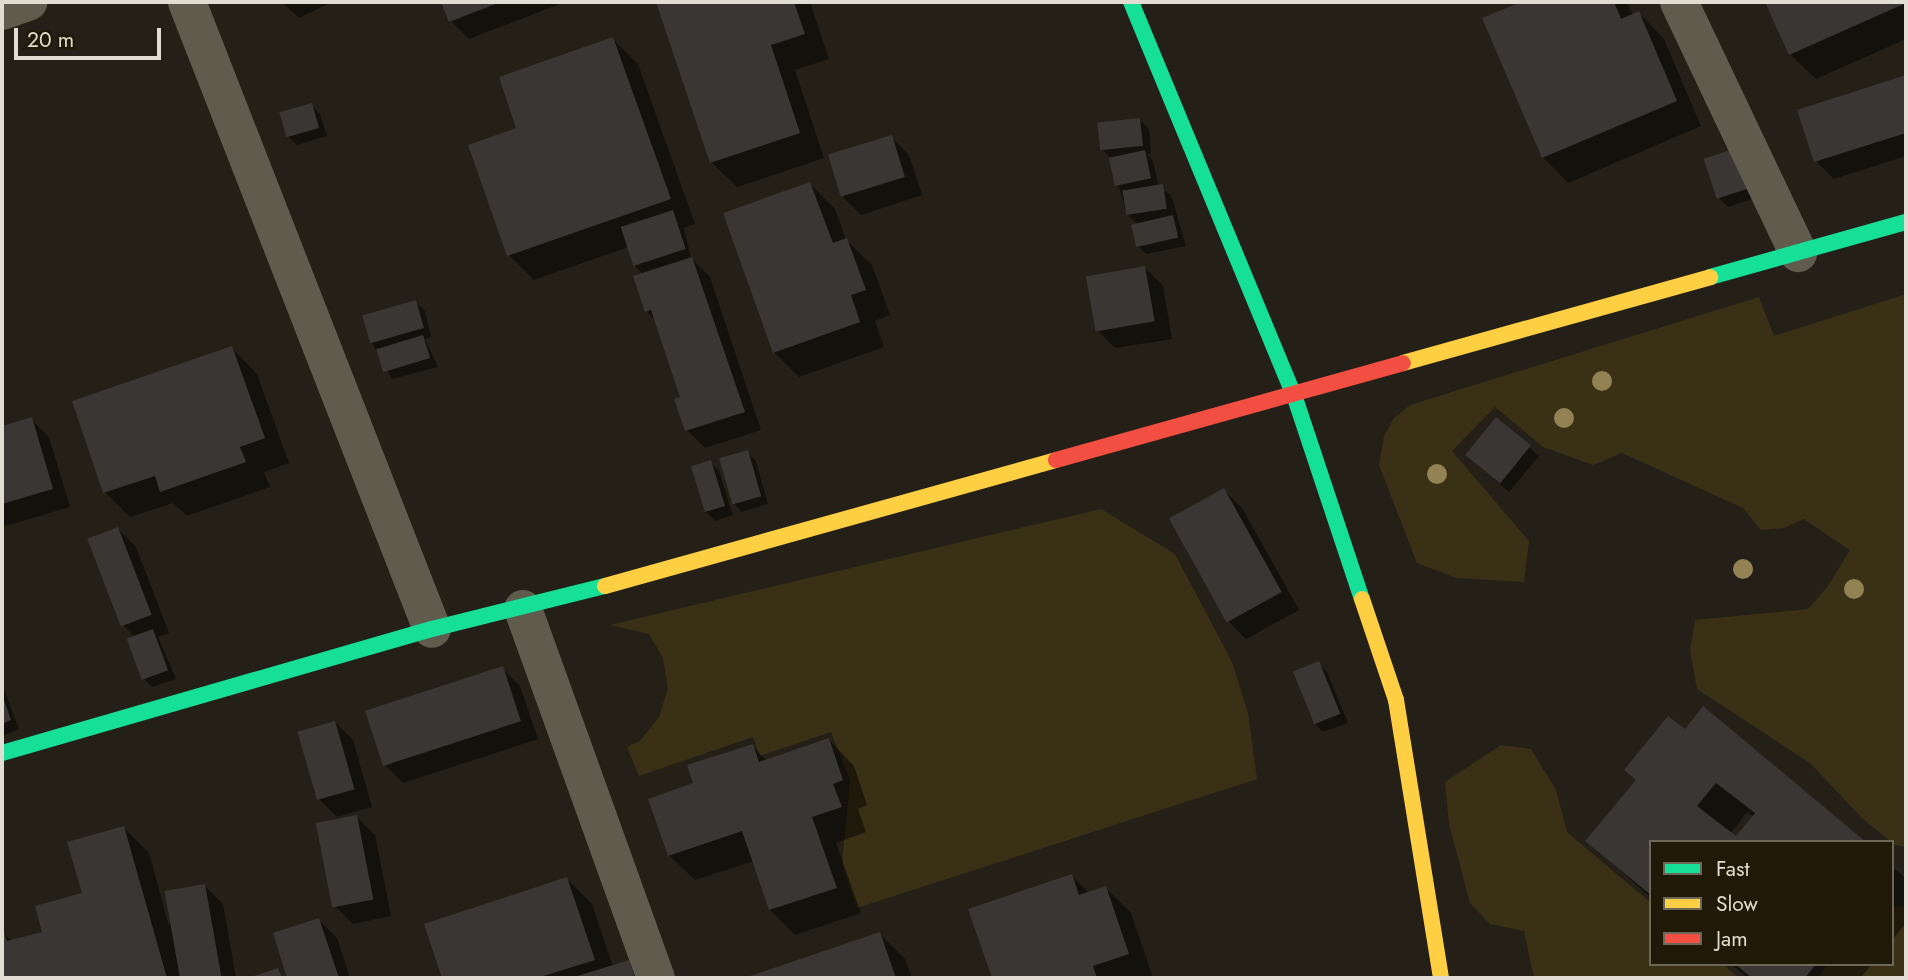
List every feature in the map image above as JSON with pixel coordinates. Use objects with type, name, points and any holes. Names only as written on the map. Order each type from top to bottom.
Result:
[{"type":"street","points":[[2,11],[28,2]]},
{"type":"street","points":[[187,2],[432,629]]},
{"type":"street","points":[[1131,2],[1294,395],[1396,700],[1441,978]]},
{"type":"street","points":[[1679,2],[1798,253]]},
{"type":"street","points":[[2,753],[432,629],[523,609],[1906,222]]},
{"type":"street","points":[[523,609],[656,978]]},
{"type":"shaded area","points":[[1906,294],[1906,847],[1895,845],[1894,840],[1889,840],[1862,818],[1810,763],[1697,689],[1690,651],[1695,620],[1808,609],[1828,586],[1850,550],[1804,519],[1784,528],[1761,530],[1743,508],[1622,453],[1593,465],[1543,447],[1495,407],[1452,451],[1529,541],[1524,582],[1456,578],[1417,563],[1379,465],[1384,436],[1394,418],[1410,405],[1759,297],[1774,336]]},
{"type":"shaded area","points":[[1101,509],[1175,554],[1232,662],[1248,713],[1257,779],[857,908],[842,864],[850,780],[831,732],[760,756],[753,737],[639,776],[627,747],[640,741],[659,717],[668,688],[663,658],[649,634],[610,625]]},
{"type":"shaded area","points":[[1501,745],[1531,749],[1556,790],[1567,832],[1649,901],[1649,966],[1724,966],[1739,978],[1534,978],[1524,931],[1490,924],[1470,903],[1449,824],[1445,782]]},
{"type":"shaded area","points":[[1894,906],[1906,907],[1906,978],[1817,978],[1827,966],[1894,966]]},
{"type":"building","points":[[441,2],[501,2],[449,22]]},
{"type":"building","points":[[656,2],[794,2],[805,34],[771,45],[800,133],[710,163]]},
{"type":"building","points":[[1521,2],[1614,2],[1621,19],[1639,11],[1677,101],[1542,158],[1482,18]]},
{"type":"building","points":[[1765,2],[1906,2],[1906,3],[1789,55]]},
{"type":"building","points":[[613,37],[671,199],[507,256],[468,145],[516,128],[499,77]]},
{"type":"building","points":[[1906,75],[1906,133],[1814,162],[1797,110]]},
{"type":"building","points":[[312,103],[319,128],[286,137],[279,112]]},
{"type":"building","points":[[1140,118],[1143,146],[1100,150],[1097,122]]},
{"type":"building","points":[[892,135],[905,177],[841,197],[828,155]]},
{"type":"building","points":[[1737,148],[1750,188],[1717,199],[1704,159]]},
{"type":"building","points":[[1145,150],[1151,178],[1115,186],[1109,158]]},
{"type":"building","points":[[810,182],[833,243],[847,238],[866,290],[851,295],[860,322],[773,353],[723,213]]},
{"type":"building","points":[[1163,184],[1167,209],[1126,215],[1123,190]]},
{"type":"building","points":[[673,210],[686,249],[633,266],[621,227]]},
{"type":"building","points":[[1173,215],[1178,237],[1136,247],[1131,225]]},
{"type":"building","points":[[692,257],[745,412],[685,431],[674,399],[680,397],[651,310],[645,312],[633,276]]},
{"type":"building","points":[[1145,266],[1155,321],[1096,332],[1086,276]]},
{"type":"building","points":[[416,300],[424,328],[370,343],[362,315]]},
{"type":"building","points":[[423,335],[430,358],[383,372],[376,349]]},
{"type":"building","points":[[232,346],[265,438],[240,447],[246,462],[160,492],[155,476],[103,493],[72,401]]},
{"type":"building","points":[[32,417],[53,489],[2,504],[2,426]]},
{"type":"building","points":[[1496,417],[1531,445],[1500,483],[1465,455]]},
{"type":"building","points":[[748,450],[761,496],[732,504],[719,458]]},
{"type":"building","points":[[711,460],[725,506],[705,512],[691,466]]},
{"type":"building","points":[[1224,488],[1282,592],[1227,623],[1169,519]]},
{"type":"building","points":[[118,527],[152,615],[121,627],[87,539]]},
{"type":"building","points":[[153,629],[168,670],[142,680],[127,639]]},
{"type":"building","points":[[1319,661],[1340,714],[1314,724],[1293,671]]},
{"type":"building","points":[[503,666],[521,721],[383,766],[365,711]]},
{"type":"building","points":[[2,694],[11,720],[2,724]]},
{"type":"building","points":[[1703,706],[1864,840],[1649,840],[1649,893],[1585,841],[1636,780],[1624,770],[1668,716],[1685,729]],"holes":[[[1716,783],[1755,813],[1736,836],[1697,806]]]},
{"type":"building","points":[[335,721],[355,789],[317,800],[298,732]]},
{"type":"building","points":[[829,738],[843,780],[833,784],[842,807],[812,817],[837,888],[769,910],[742,831],[668,856],[648,799],[693,783],[687,765],[753,744],[759,762]]},
{"type":"building","points":[[357,815],[373,899],[332,907],[316,823]]},
{"type":"building","points":[[124,826],[167,978],[2,978],[2,926],[7,941],[42,932],[35,906],[82,893],[67,842]]},
{"type":"building","points":[[1072,874],[1079,895],[1106,886],[1129,954],[1093,966],[1097,978],[992,978],[968,909]]},
{"type":"building","points":[[567,877],[595,960],[537,978],[442,978],[424,924]]},
{"type":"building","points":[[205,884],[221,978],[180,978],[165,891]]},
{"type":"building","points":[[319,918],[339,978],[287,978],[273,933]]},
{"type":"building","points":[[880,932],[896,978],[744,978]]},
{"type":"building","points":[[629,960],[635,978],[571,978]]},
{"type":"building","points":[[1737,966],[1814,966],[1805,978],[1752,978]]},
{"type":"building","points":[[278,968],[282,978],[248,978]]},
{"type":"traffic: fast","points":[[1131,2],[1294,395],[1362,599]]},
{"type":"traffic: fast","points":[[1710,277],[1906,222]]},
{"type":"traffic: fast","points":[[2,753],[432,629],[605,586]]},
{"type":"traffic: slow","points":[[1403,363],[1710,277]]},
{"type":"traffic: slow","points":[[605,586],[1056,460]]},
{"type":"traffic: slow","points":[[1362,599],[1396,700],[1441,978]]},
{"type":"traffic: jam","points":[[1056,460],[1403,363]]}]
